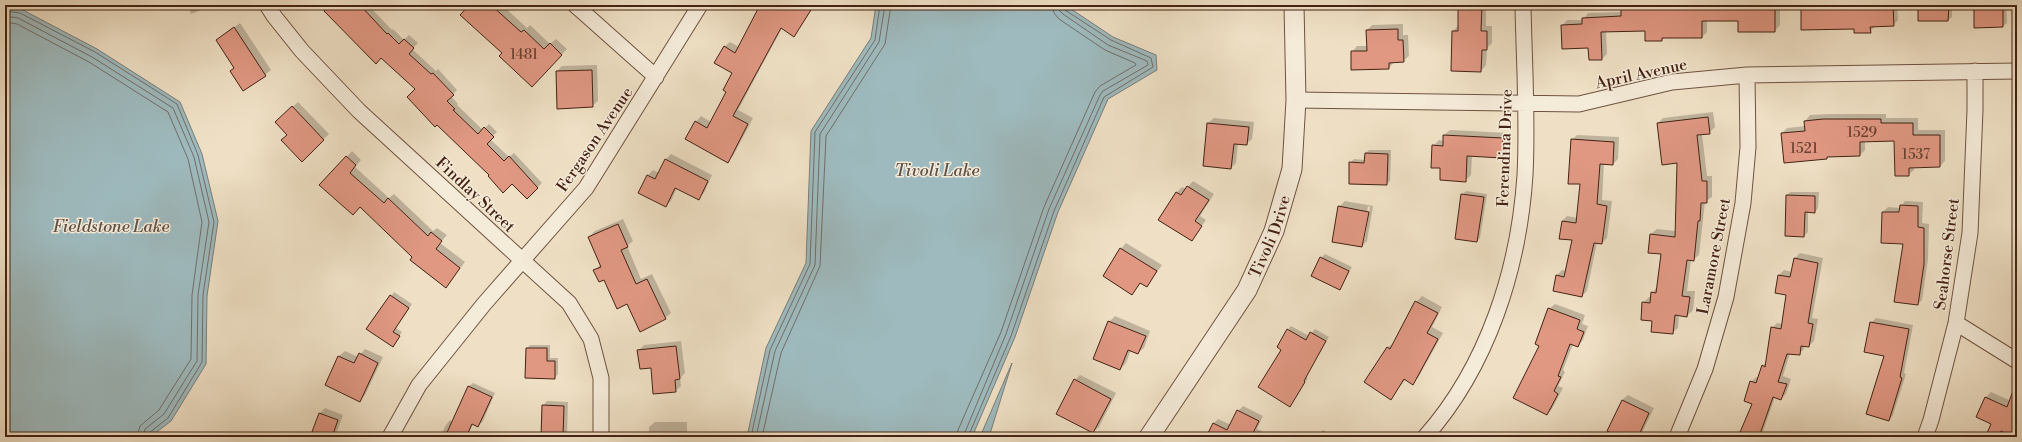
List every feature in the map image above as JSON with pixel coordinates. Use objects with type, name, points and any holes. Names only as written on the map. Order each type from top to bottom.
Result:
[{"type":"street","name":"Findlay Street","points":[[268,5],[274,16],[302,51],[359,111],[523,262],[569,302],[591,339],[601,378],[601,437]]},
{"type":"street","points":[[575,5],[656,77]]},
{"type":"street","name":"Fergason Avenue","points":[[390,437],[419,384],[484,304],[523,262],[586,188],[700,5]]},
{"type":"street","name":"Tivoli Drive","points":[[1149,437],[1247,290],[1274,231],[1292,169],[1296,100],[1294,5]]},
{"type":"street","name":"Ferendina Drive","points":[[1425,437],[1438,422],[1475,365],[1497,315],[1517,242],[1525,175],[1523,5]]},
{"type":"street","name":"Seahorse Street","points":[[1925,437],[1932,420],[1956,323],[1970,233],[1976,110],[1975,71]]},
{"type":"street","name":"April Avenue","points":[[1296,100],[1524,105],[1579,104],[1672,82],[1747,75],[2017,71]]},
{"type":"street","name":"Laramore Street","points":[[1677,437],[1705,369],[1726,296],[1744,203],[1748,147],[1747,75]]},
{"type":"street","points":[[1956,323],[2017,361]]},
{"type":"water","name":"Tivoli Lake","points":[[876,5],[1065,5],[1113,37],[1156,55],[1157,70],[1108,99],[1058,212],[1015,337],[972,437],[747,437],[766,348],[806,263],[811,131],[871,38]]},
{"type":"water","name":"Fieldstone Lake","points":[[5,7],[21,9],[97,49],[180,102],[202,154],[218,221],[207,296],[206,364],[171,421],[150,437],[5,437]]},
{"type":"water","points":[[1012,363],[989,437],[980,437]]},
{"type":"building","points":[[330,5],[360,5],[387,34],[388,33],[399,44],[404,39],[414,48],[409,54],[431,74],[433,73],[454,95],[447,101],[455,109],[453,110],[478,134],[484,127],[494,137],[487,144],[504,161],[509,156],[538,188],[527,199],[512,184],[503,193],[488,176],[489,175],[437,125],[435,127],[407,97],[415,89],[381,58],[376,64],[324,11]]},
{"type":"building","points":[[469,5],[491,5],[521,32],[524,30],[544,49],[550,43],[562,55],[532,87],[499,56],[502,53],[460,15]]},
{"type":"building","points":[[760,5],[814,5],[794,37],[781,28],[733,116],[748,124],[728,163],[685,139],[695,121],[707,128],[726,92],[723,90],[732,73],[714,63],[724,46],[735,53]]},
{"type":"building","points":[[1458,5],[1482,5],[1481,31],[1487,31],[1487,50],[1482,50],[1481,72],[1451,71],[1452,31],[1458,31]]},
{"type":"building","points":[[1775,5],[1775,32],[1738,32],[1738,21],[1702,21],[1702,38],[1662,38],[1662,41],[1645,41],[1645,31],[1601,32],[1602,60],[1589,60],[1588,48],[1562,49],[1561,25],[1582,24],[1582,18],[1621,16],[1621,6]]},
{"type":"building","points":[[1801,5],[1893,5],[1894,26],[1870,27],[1871,33],[1854,33],[1854,29],[1801,30]]},
{"type":"building","points":[[1918,5],[1949,5],[1948,21],[1918,21]]},
{"type":"building","points":[[1974,5],[2003,5],[2003,27],[1974,28]]},
{"type":"building","points":[[234,27],[266,76],[243,91],[230,71],[234,68],[216,40]]},
{"type":"building","points":[[1398,29],[1398,40],[1403,40],[1404,62],[1389,63],[1389,69],[1351,70],[1351,51],[1367,51],[1366,30]]},
{"type":"building","points":[[592,70],[593,107],[557,109],[556,71]]},
{"type":"building","points":[[292,106],[324,140],[302,162],[281,140],[287,135],[275,122]]},
{"type":"building","points":[[1708,117],[1710,134],[1697,135],[1702,181],[1707,181],[1707,203],[1701,203],[1694,261],[1687,260],[1682,296],[1690,297],[1687,317],[1675,315],[1673,334],[1651,332],[1652,321],[1641,320],[1642,302],[1650,303],[1651,292],[1656,293],[1661,254],[1648,253],[1650,234],[1675,237],[1677,163],[1662,165],[1657,123]]},
{"type":"building","points":[[1823,119],[1881,119],[1881,123],[1913,123],[1913,135],[1940,135],[1940,167],[1909,168],[1909,176],[1895,176],[1894,141],[1860,142],[1860,156],[1827,157],[1827,159],[1784,163],[1781,133],[1805,131],[1804,121]]},
{"type":"building","points":[[1207,123],[1249,127],[1247,145],[1234,144],[1231,169],[1203,166]]},
{"type":"building","points":[[1443,135],[1503,138],[1502,158],[1467,156],[1466,182],[1440,180],[1440,168],[1431,168],[1432,145],[1443,146]]},
{"type":"building","points":[[1571,139],[1614,142],[1613,165],[1600,164],[1597,204],[1607,206],[1602,244],[1594,243],[1582,297],[1553,291],[1556,275],[1564,277],[1572,240],[1559,239],[1562,221],[1576,223],[1580,184],[1568,184]]},
{"type":"building","points":[[1365,153],[1388,154],[1387,185],[1349,184],[1349,162],[1364,163]]},
{"type":"building","points":[[346,156],[356,165],[350,173],[384,203],[388,198],[428,236],[431,232],[442,241],[436,249],[460,268],[446,288],[410,260],[412,257],[360,207],[353,215],[319,185]]},
{"type":"building","points":[[665,159],[708,181],[699,200],[675,188],[666,207],[638,193],[647,175],[655,179]]},
{"type":"building","points":[[1187,186],[1209,200],[1195,221],[1202,226],[1192,241],[1158,220],[1176,192],[1181,195]]},
{"type":"building","points":[[1461,194],[1484,197],[1477,242],[1455,239]]},
{"type":"building","points":[[1786,195],[1815,196],[1815,213],[1805,212],[1804,237],[1785,236]]},
{"type":"building","points":[[1900,205],[1918,206],[1918,227],[1924,228],[1924,264],[1918,305],[1894,302],[1903,244],[1881,243],[1882,212],[1899,212]]},
{"type":"building","points":[[1338,206],[1369,212],[1362,247],[1332,242]]},
{"type":"building","points":[[618,224],[628,247],[621,250],[636,284],[647,279],[666,319],[640,332],[627,304],[617,309],[604,280],[599,282],[593,270],[601,267],[588,237]]},
{"type":"building","points":[[1120,248],[1157,271],[1147,287],[1140,283],[1132,295],[1103,276]]},
{"type":"building","points":[[1320,257],[1349,271],[1340,290],[1311,276]]},
{"type":"building","points":[[1794,258],[1818,263],[1808,323],[1813,324],[1809,347],[1801,346],[1800,355],[1787,354],[1778,382],[1787,384],[1781,400],[1773,397],[1759,437],[1738,437],[1752,404],[1744,401],[1750,381],[1756,383],[1762,365],[1765,367],[1771,327],[1781,329],[1786,295],[1775,293],[1778,275],[1790,277]]},
{"type":"building","points":[[390,295],[409,308],[393,332],[400,336],[393,347],[366,329]]},
{"type":"building","points":[[1415,301],[1438,313],[1427,333],[1438,339],[1413,385],[1404,379],[1391,400],[1364,382],[1387,347],[1390,349]]},
{"type":"building","points":[[1548,308],[1580,320],[1577,329],[1584,332],[1578,347],[1570,344],[1558,376],[1561,377],[1554,391],[1558,394],[1547,415],[1513,398],[1539,346],[1535,344]]},
{"type":"building","points":[[1108,321],[1146,336],[1138,354],[1128,350],[1120,370],[1093,359]]},
{"type":"building","points":[[1870,322],[1909,329],[1900,377],[1902,378],[1889,421],[1866,414],[1884,356],[1864,352]]},
{"type":"building","points":[[1287,329],[1306,340],[1310,332],[1326,341],[1290,407],[1258,387],[1281,350],[1277,347]]},
{"type":"building","points":[[676,346],[680,379],[675,380],[676,392],[653,394],[651,368],[640,369],[637,350]]},
{"type":"building","points":[[526,348],[547,348],[547,361],[555,361],[555,379],[525,378]]},
{"type":"building","points":[[359,353],[378,363],[360,402],[325,385],[338,356],[354,363]]},
{"type":"building","points":[[1074,379],[1111,399],[1093,433],[1056,414]]},
{"type":"building","points":[[2016,383],[2017,422],[2011,436],[2001,431],[1998,437],[1987,433],[1991,424],[1976,417],[1985,397],[2007,407]]},
{"type":"building","points":[[468,386],[492,397],[478,427],[472,424],[466,437],[445,437]]},
{"type":"building","points":[[1622,400],[1649,413],[1638,437],[1620,437],[1607,431]]},
{"type":"building","points":[[542,405],[564,406],[563,437],[541,437]]},
{"type":"building","points":[[1237,410],[1259,421],[1251,437],[1206,437],[1213,423],[1227,430]]},
{"type":"building","points":[[319,413],[338,420],[332,437],[310,437]]}]
